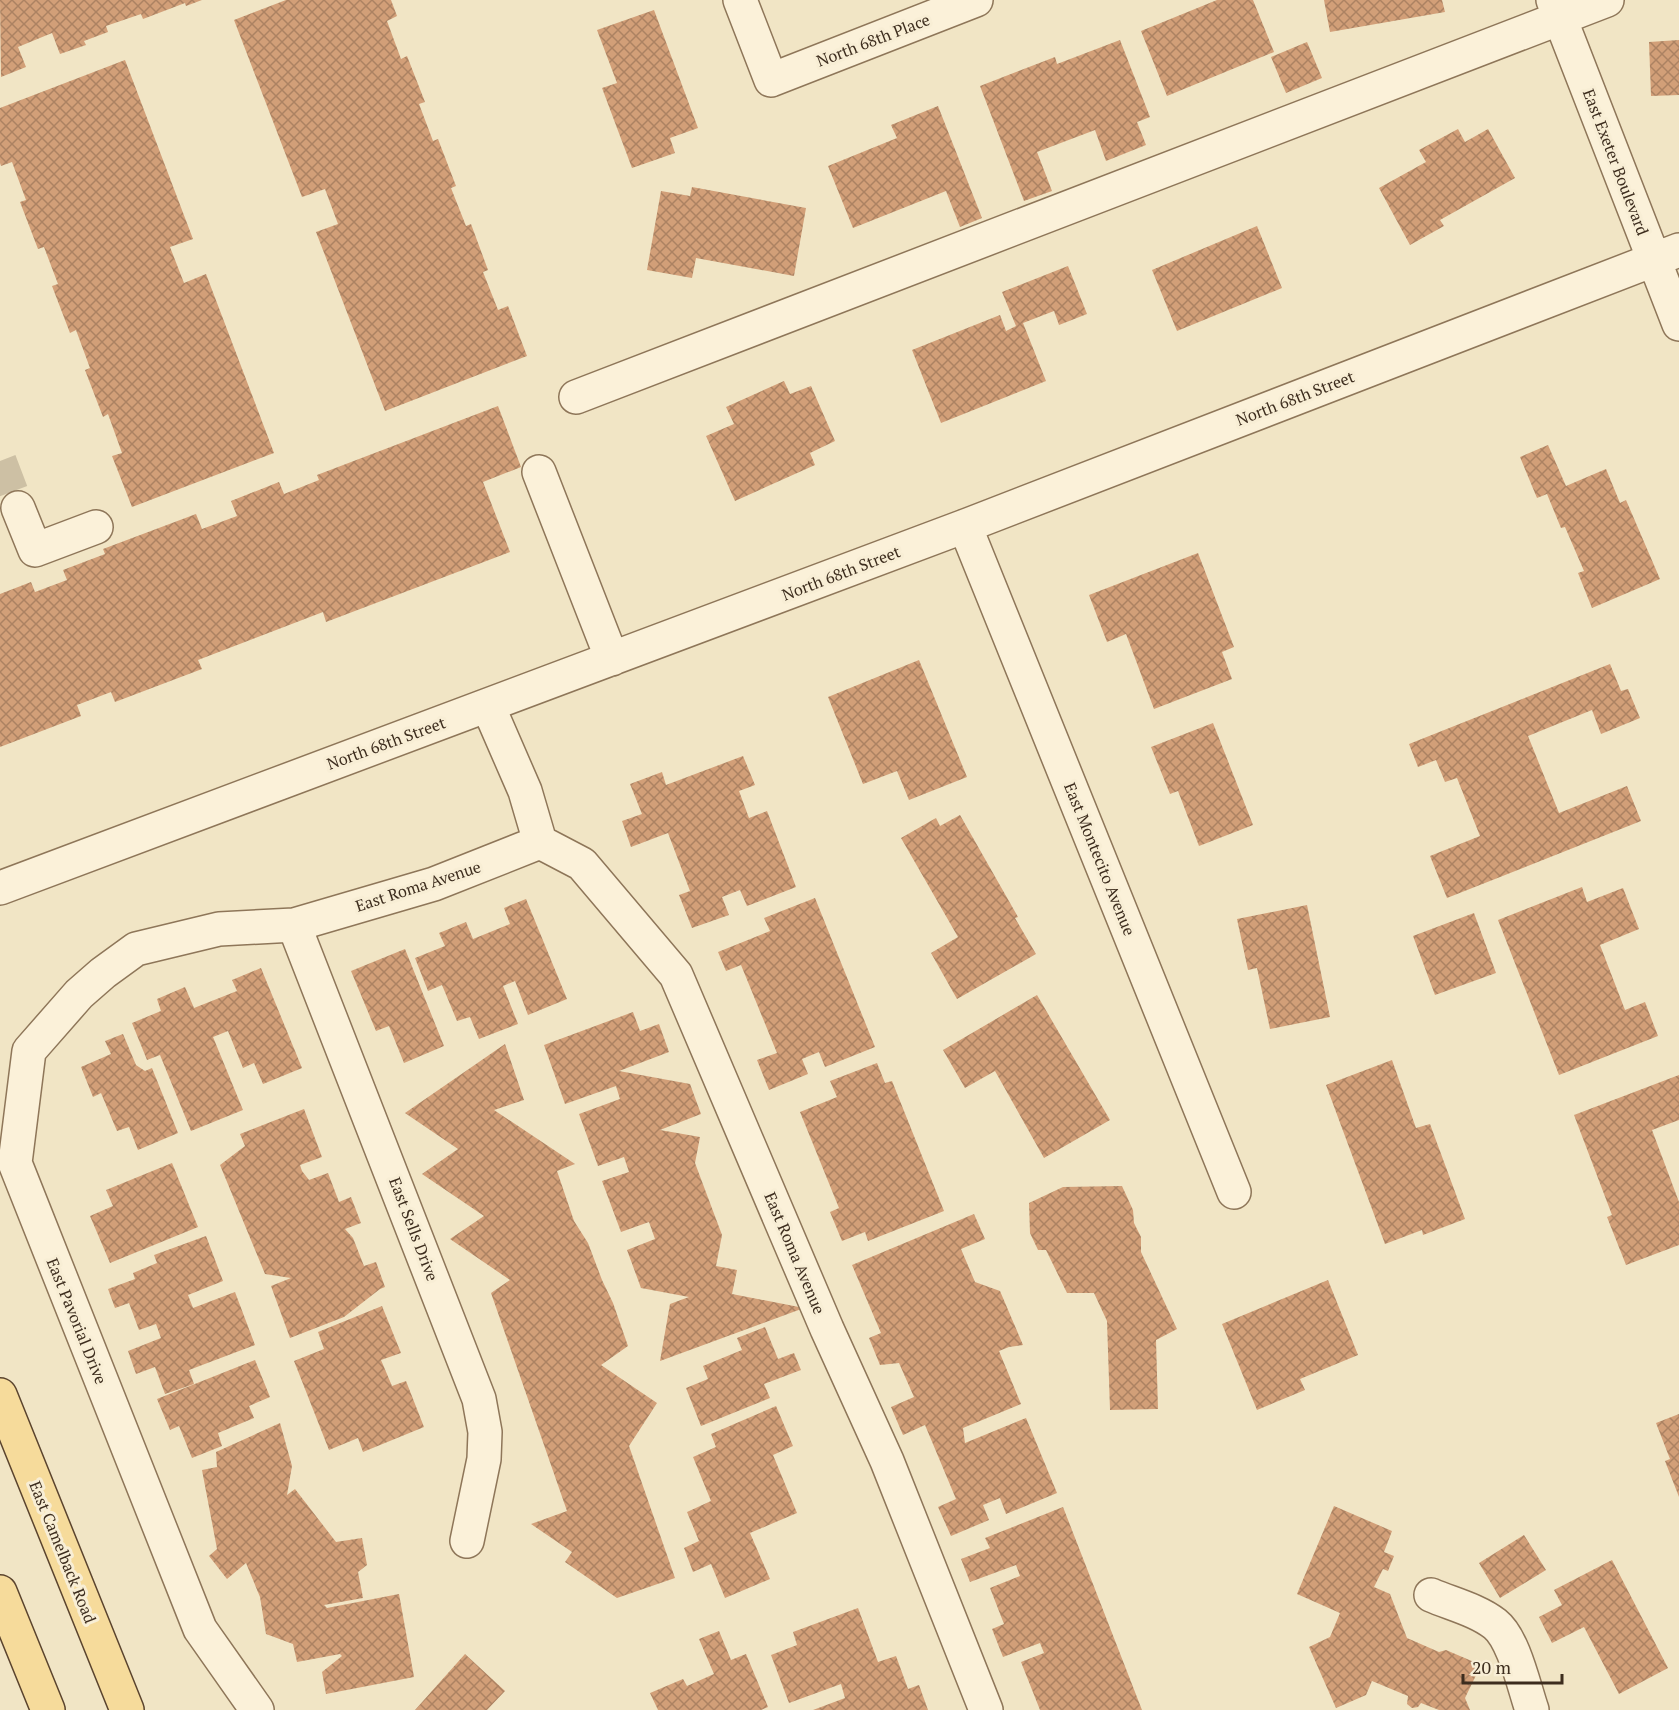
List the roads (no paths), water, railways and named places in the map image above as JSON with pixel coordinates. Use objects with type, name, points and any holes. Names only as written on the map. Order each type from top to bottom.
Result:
[{"type":"main road","name":"East Camelback Road","points":[[0,1395],[127,1710]]},
{"type":"main road","points":[[0,1592],[48,1710]]},
{"type":"street","name":"North 68th Place","points":[[740,0],[771,80],[976,0]]},
{"type":"street","points":[[576,398],[1557,9],[1608,0]]},
{"type":"street","name":"East Exeter Boulevard","points":[[1557,9],[1666,255],[1679,324]]},
{"type":"street","name":"North 68th Street","points":[[0,888],[965,526],[1666,255]]},
{"type":"street","points":[[539,472],[612,659]]},
{"type":"street","points":[[18,508],[35,550],[96,527]]},
{"type":"street","name":"East Montecito Avenue","points":[[965,526],[1234,1192]]},
{"type":"street","points":[[488,706],[525,792],[540,842]]},
{"type":"street","name":"East Roma Avenue","points":[[136,949],[219,929],[294,925],[434,884],[540,842],[582,864],[676,975],[827,1329],[887,1461],[986,1710]]},
{"type":"street","name":"East Sells Drive","points":[[294,925],[479,1399],[485,1432],[484,1459],[467,1541]]},
{"type":"street","name":"East Pavorial Drive","points":[[136,949],[79,994],[29,1051],[15,1163],[200,1629],[257,1710]]},
{"type":"street","points":[[1431,1595],[1482,1616],[1503,1632],[1532,1710]]},
{"type":"tunnel","points":[[0,461],[18,508]]}]
